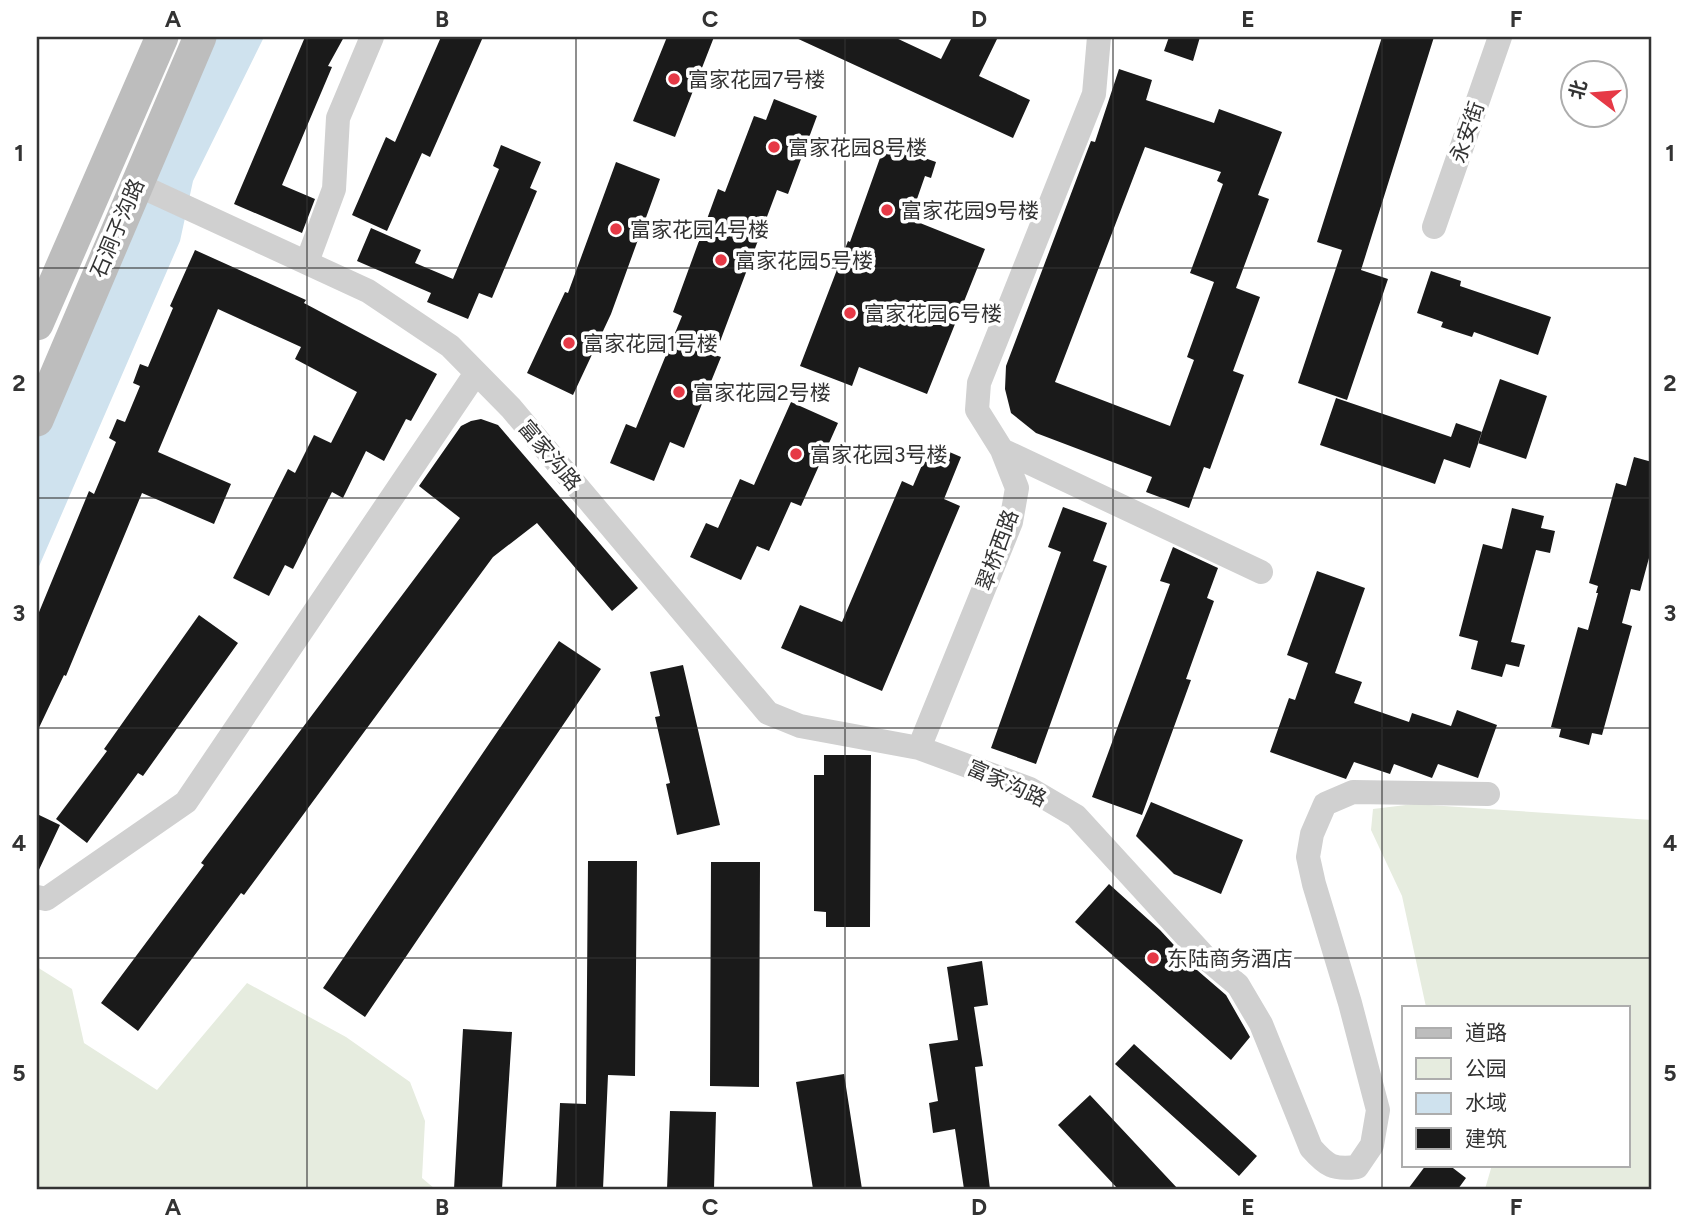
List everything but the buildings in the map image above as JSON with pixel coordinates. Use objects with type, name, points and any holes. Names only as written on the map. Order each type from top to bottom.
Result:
[{"type":"main road","name":"石洞子沟路","points":[[37,324],[163,37]]},
{"type":"main road","name":"石洞子沟路","points":[[37,420],[140,186],[200,37]]},
{"type":"street","points":[[307,262],[334,188],[338,118],[372,37]]},
{"type":"street","name":"翠桥西路","points":[[919,748],[1011,522],[1017,488],[1002,450],[977,410],[979,383],[1094,94],[1099,37]]},
{"type":"street","name":"永安街","points":[[1434,227],[1500,37]]},
{"type":"street","name":"富家沟路","points":[[140,186],[368,290],[450,346],[511,408],[768,713],[800,726],[919,748],[1030,789],[1076,816],[1207,959],[1238,985],[1261,1024],[1295,1114],[1311,1148],[1323,1162],[1339,1169],[1357,1167],[1372,1145],[1378,1110],[1350,1003],[1314,884],[1308,857],[1312,834],[1325,804],[1353,792],[1488,794]]},
{"type":"street","points":[[37,897],[46,898],[186,802],[476,373]]},
{"type":"street","points":[[1002,450],[1261,572]]},
{"type":"green space","points":[[1414,804],[1652,820],[1652,1189],[1485,1189],[1492,1166],[1630,1166],[1630,1006],[1426,1006],[1402,896],[1371,830],[1373,809]]},
{"type":"green space","points":[[37,967],[72,989],[84,1043],[157,1090],[247,983],[346,1037],[410,1082],[425,1121],[422,1178],[435,1189],[37,1189]]},
{"type":"water","points":[[217,37],[264,37],[193,181],[180,241],[37,571],[37,439],[157,160]]},
{"type":"place","name":"富家花园7号楼","points":[[674,79]]},
{"type":"place","name":"富家花园8号楼","points":[[774,147]]},
{"type":"place","name":"富家花园9号楼","points":[[887,210]]},
{"type":"place","name":"富家花园4号楼","points":[[616,229]]},
{"type":"place","name":"富家花园5号楼","points":[[721,260]]},
{"type":"place","name":"富家花园6号楼","points":[[850,313]]},
{"type":"place","name":"富家花园1号楼","points":[[569,343]]},
{"type":"place","name":"富家花园2号楼","points":[[679,392]]},
{"type":"place","name":"富家花园3号楼","points":[[796,454]]},
{"type":"place","name":"东陆商务酒店","points":[[1153,958]]}]
